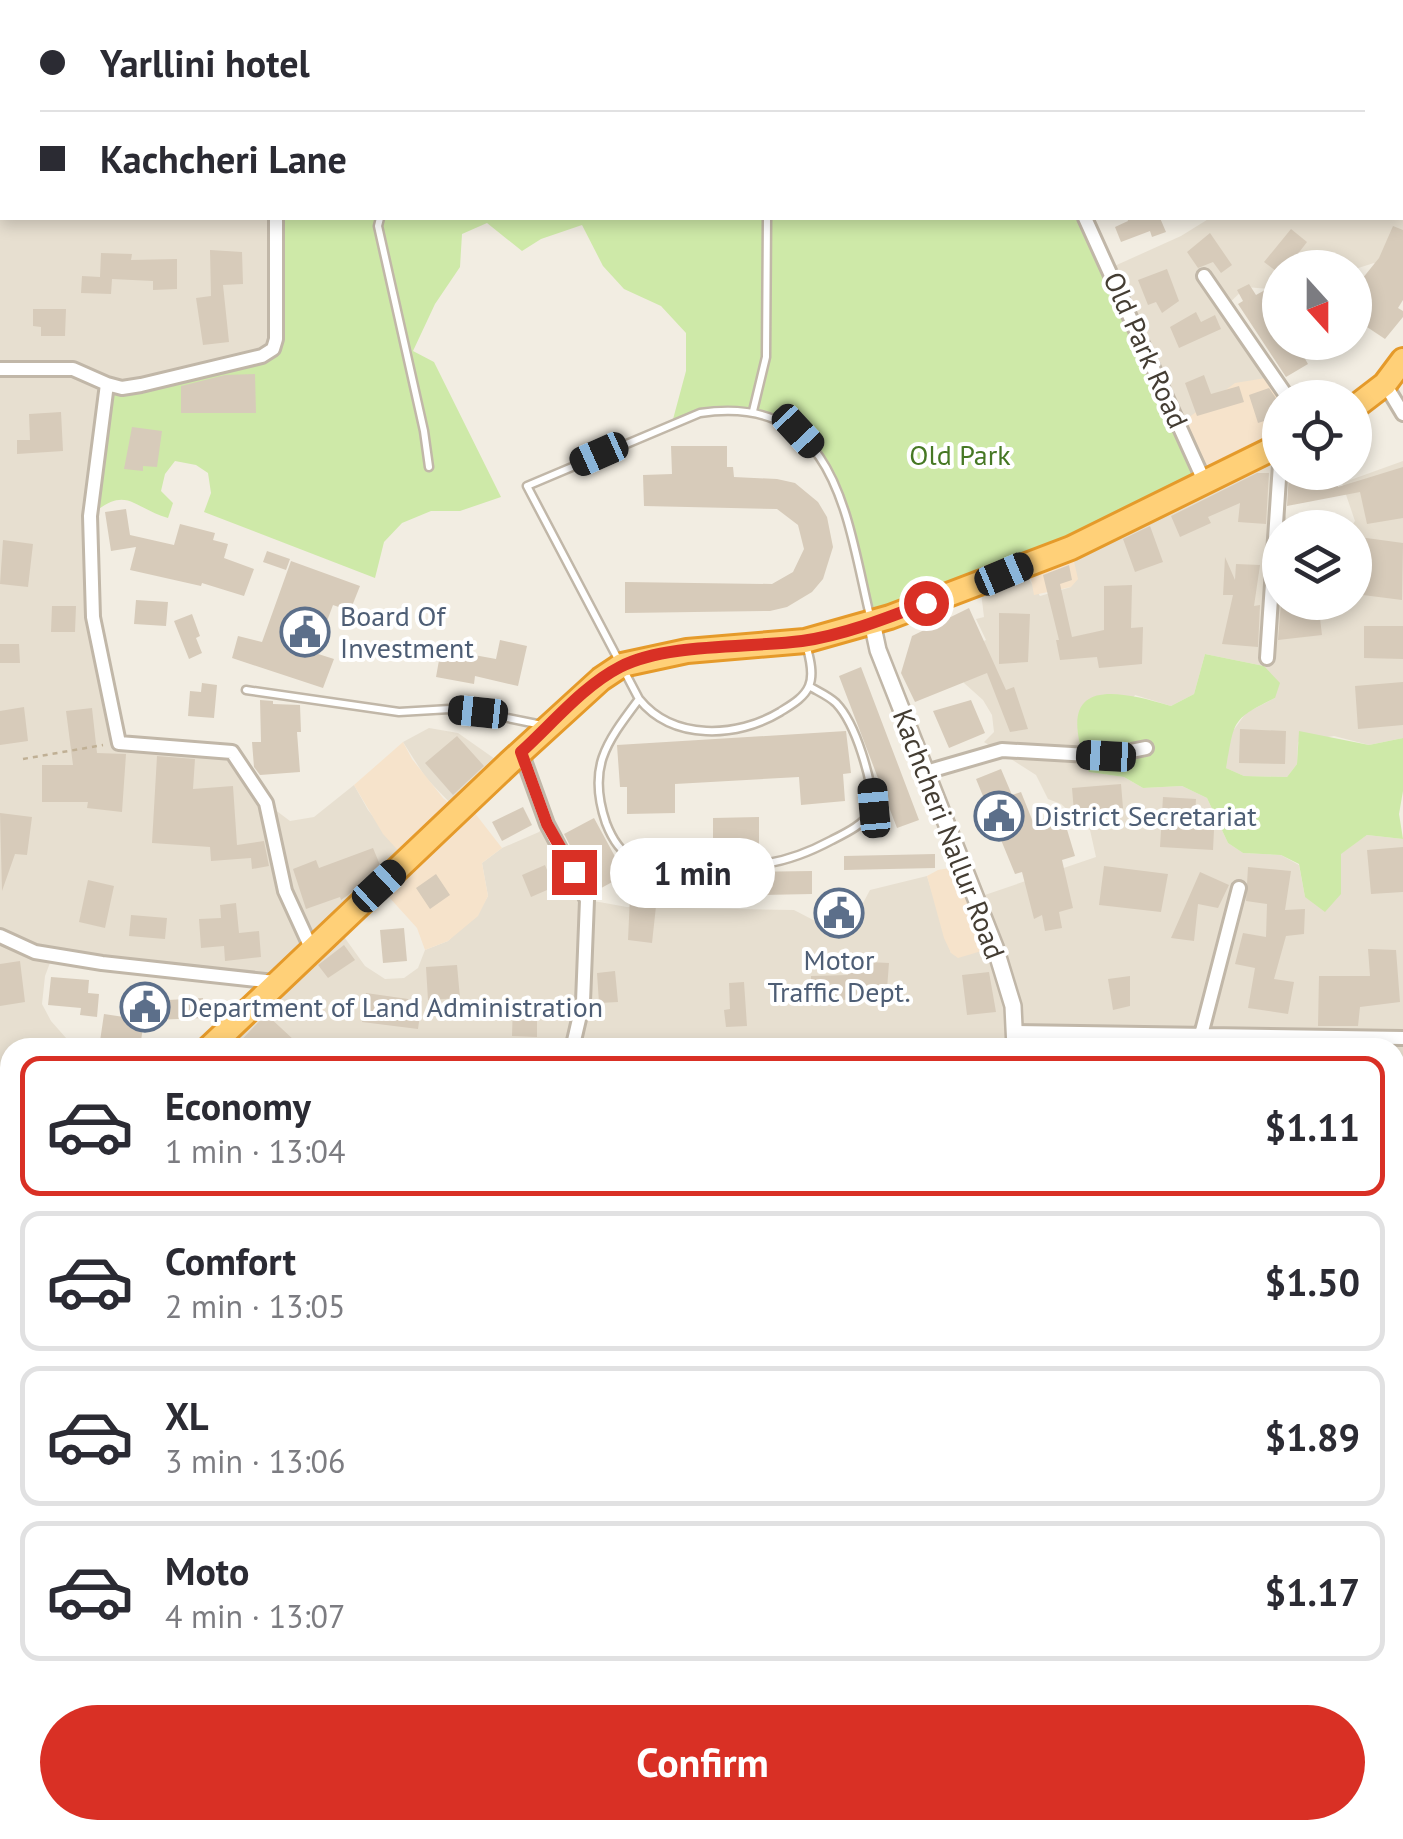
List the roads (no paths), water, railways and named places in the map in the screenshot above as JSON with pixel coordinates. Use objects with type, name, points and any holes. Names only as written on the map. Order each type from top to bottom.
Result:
[{"type":"highway","points":[[1372,394],[1386,384],[1403,360]]},
{"type":"highway","points":[[219,1038],[521,752],[601,679],[622,666],[687,651],[806,640],[872,622],[1070,548],[1262,454]]},
{"type":"street","points":[[0,369],[72,368],[122,388],[262,356],[273,350],[276,339],[276,220]]},
{"type":"street","name":"Old Park Road","points":[[1087,220],[1205,483]]},
{"type":"street","points":[[1204,276],[1276,380]]},
{"type":"street","points":[[107,384],[90,516],[93,618],[119,743],[232,752],[266,804],[285,891],[312,950]]},
{"type":"street","points":[[1386,384],[1403,414]]},
{"type":"street","points":[[1267,658],[1278,490]]},
{"type":"street","name":"Kachcheri Nallur Road","points":[[872,622],[878,650],[994,947],[1013,1006],[1016,1038]]},
{"type":"street","points":[[926,772],[1002,750],[1106,756],[1146,748]]},
{"type":"street","points":[[521,752],[547,824],[587,900],[582,1002],[575,1038]]},
{"type":"street","points":[[1200,1035],[1239,888]]},
{"type":"street","points":[[0,936],[35,952],[276,982]]},
{"type":"street","points":[[1090,1038],[1215,1038]]},
{"type":"lane","points":[[380,220],[429,467]]},
{"type":"lane","points":[[753,411],[766,357],[767,220]]},
{"type":"lane","points":[[806,640],[811,665],[809,686],[797,701],[768,719],[742,729],[715,732],[668,723],[652,714],[639,698],[527,486],[700,413],[728,409],[776,418],[798,431],[818,452],[841,496],[872,622]]},
{"type":"lane","points":[[639,698],[614,733],[598,768],[597,796],[611,836],[628,856],[650,866],[770,865],[798,858],[862,824],[874,808],[871,784],[855,736],[837,704],[809,686]]},
{"type":"lane","points":[[246,690],[399,712],[478,712],[549,727]]},
{"type":"place","name":"Board Of Investment","points":[[305,632]]},
{"type":"place","name":"District Secretariat","points":[[999,816]]},
{"type":"place","name":"Motor Traffic Dept.","points":[[839,913]]},
{"type":"place","name":"Department of Land Administration","points":[[145,1007]]},
{"type":"park label","name":"Old Park","points":[[960,455]]}]
